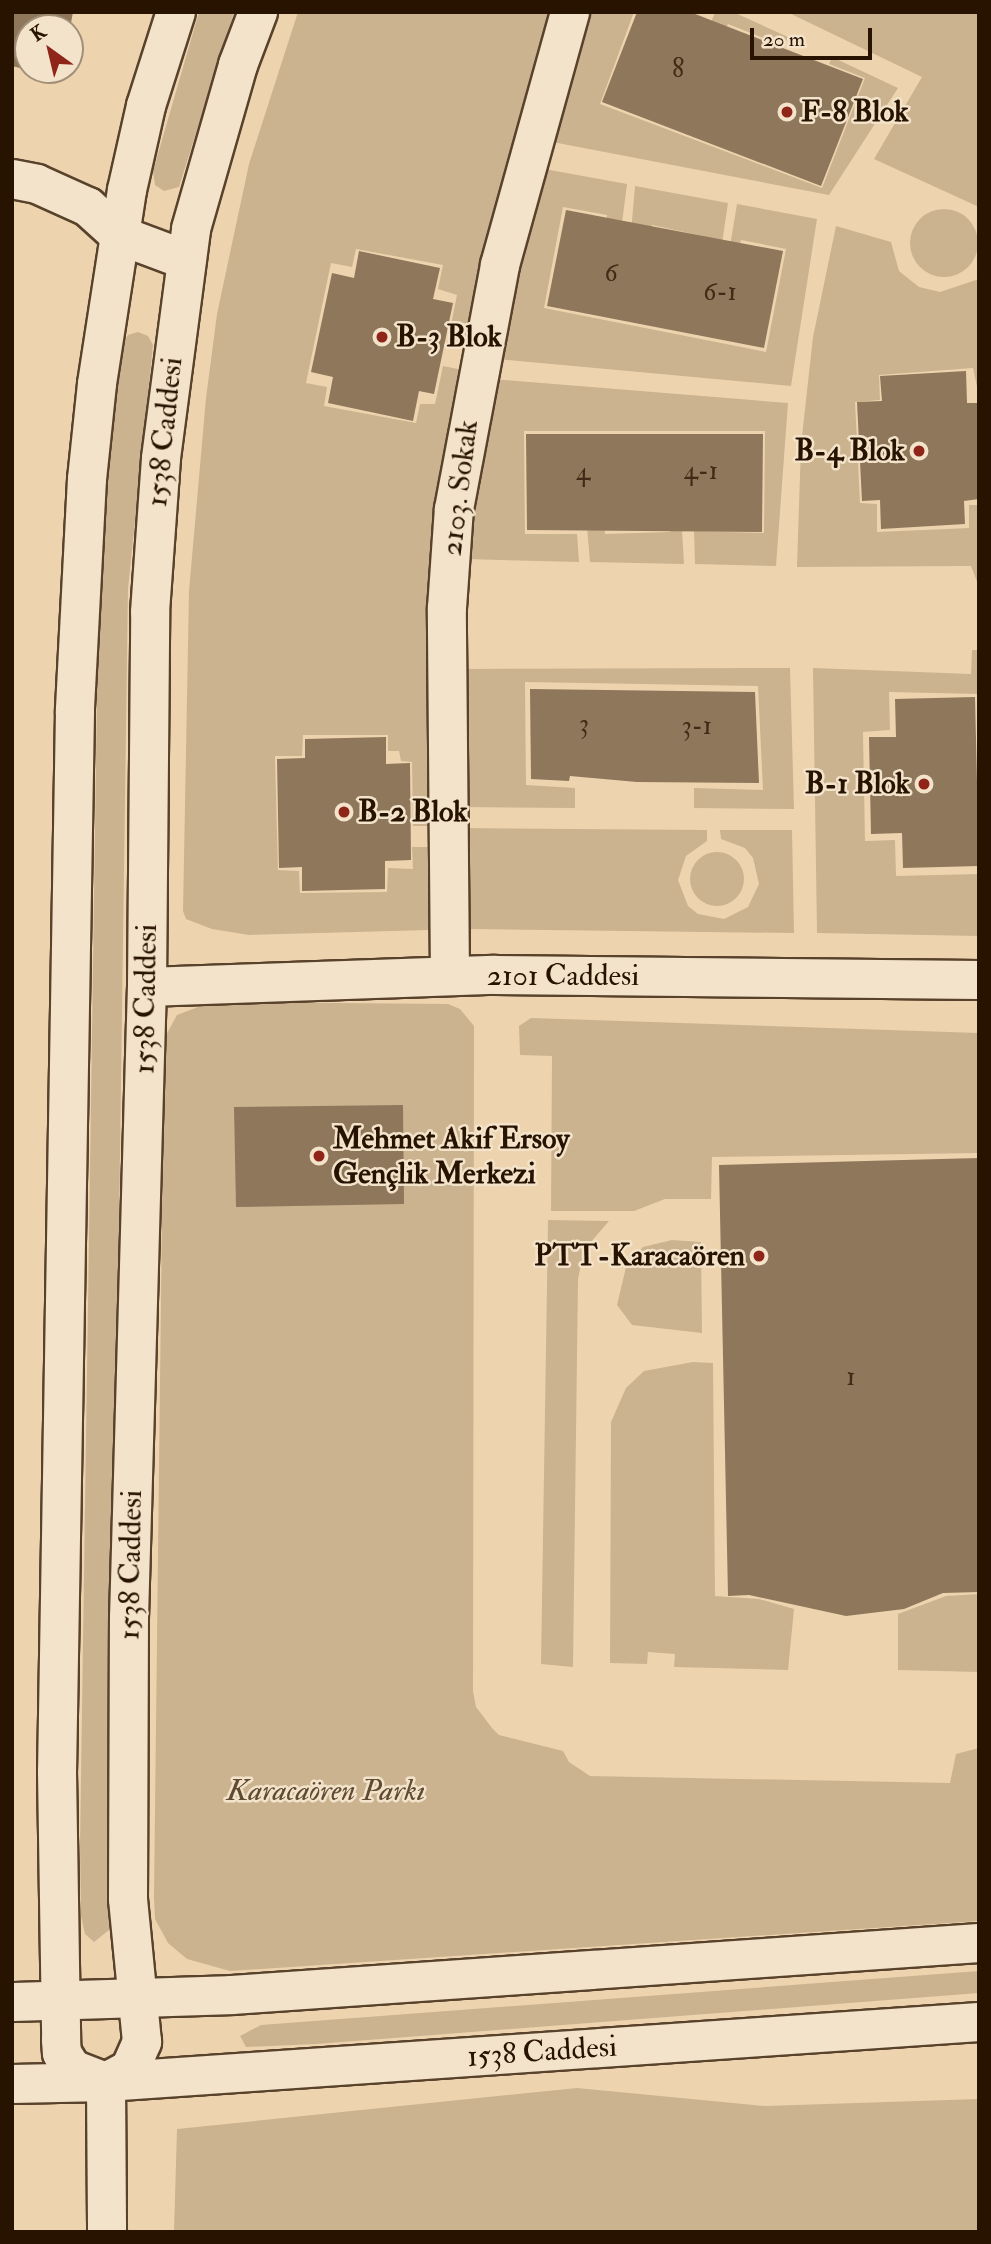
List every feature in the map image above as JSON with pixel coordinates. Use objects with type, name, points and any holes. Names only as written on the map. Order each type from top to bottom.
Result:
[{"type":"main road","name":"1538 Caddesi","points":[[176,12],[146,106],[119,235],[87,479],[75,711],[57,1772],[61,2000],[66,2061],[80,2074],[106,2082],[979,2022]]},
{"type":"main road","name":"1538 Caddesi","points":[[106,2082],[130,2069],[140,2050],[127,1833],[147,987],[150,612],[160,458],[186,260],[215,139],[258,12]]},
{"type":"main road","name":"2103. Sokak","points":[[450,976],[447,608],[454,509],[500,265],[570,12]]},
{"type":"main road","points":[[12,179],[37,184],[88,208],[119,235],[186,260]]},
{"type":"main road","name":"2101 Caddesi","points":[[147,987],[450,976],[979,980]]},
{"type":"main road","points":[[12,2002],[232,1995],[979,1943]]},
{"type":"main road","points":[[12,2084],[106,2082],[107,2232]]},
{"type":"green space","points":[[199,12],[234,12],[179,187],[164,191],[155,185],[153,171]]},
{"type":"green space","points":[[298,12],[554,12],[464,348],[447,344],[457,295],[438,289],[443,265],[356,249],[352,267],[331,263],[306,383],[327,387],[324,406],[416,423],[420,404],[435,404],[443,366],[463,370],[431,826],[413,826],[412,762],[401,761],[399,751],[388,751],[388,735],[303,735],[302,756],[275,756],[278,870],[299,871],[300,893],[387,892],[388,868],[413,869],[412,847],[431,847],[430,930],[249,935],[212,929],[186,919],[183,911],[189,591],[206,398],[217,314],[249,164]]},
{"type":"green space","points":[[583,12],[634,12],[600,104],[822,188],[865,78],[829,64],[832,57],[898,88],[829,195],[547,141]]},
{"type":"green space","points":[[715,12],[733,12],[788,37],[784,46],[728,24],[723,34],[709,28]]},
{"type":"green space","points":[[787,12],[979,12],[979,207],[874,159],[922,77]]},
{"type":"green space","points":[[539,168],[627,184],[621,231],[606,229],[607,215],[563,207],[544,308],[766,352],[786,249],[741,240],[737,254],[729,252],[737,204],[817,219],[791,386],[497,359]]},
{"type":"green space","points":[[635,186],[728,203],[721,250],[703,236],[652,225],[650,235],[631,232]]},
{"type":"green space","points":[[944,209],[957,212],[968,219],[975,230],[978,243],[975,256],[968,267],[957,274],[944,277],[931,274],[920,267],[913,256],[910,243],[913,230],[920,219],[931,212]]},
{"type":"green space","points":[[836,226],[891,242],[899,271],[919,287],[940,292],[979,279],[979,396],[973,368],[879,375],[880,400],[855,402],[860,503],[877,504],[877,532],[969,528],[969,505],[979,505],[979,587],[971,566],[797,567],[801,445],[813,337]]},
{"type":"green space","points":[[138,332],[148,336],[153,345],[128,589],[109,1930],[94,1942],[85,1934],[81,1916],[80,1844],[97,694],[103,519],[121,346],[128,335]]},
{"type":"green space","points":[[493,379],[788,403],[776,566],[695,564],[694,531],[764,533],[765,431],[524,431],[525,534],[577,534],[579,562],[465,559]]},
{"type":"green space","points":[[681,513],[684,564],[590,562],[586,515],[604,516],[605,534],[670,532],[671,514]]},
{"type":"green space","points":[[972,650],[979,650],[979,694],[889,692],[890,730],[863,732],[865,841],[895,840],[896,876],[979,874],[979,936],[817,933],[813,668],[971,674]]},
{"type":"green space","points":[[790,668],[794,809],[694,808],[694,788],[763,790],[758,686],[525,682],[526,785],[575,788],[575,808],[460,807],[459,669]]},
{"type":"green space","points":[[460,828],[707,830],[707,841],[686,856],[678,880],[688,906],[698,914],[724,919],[748,907],[759,884],[753,858],[745,848],[721,839],[720,830],[792,830],[794,933],[471,929],[458,910]]},
{"type":"green space","points":[[717,852],[736,860],[744,879],[736,898],[717,906],[698,898],[690,879],[698,860]]},
{"type":"green space","name":"Karacaören Parkı","points":[[211,1002],[448,1004],[460,1009],[474,1026],[473,1691],[476,1707],[492,1728],[499,1735],[563,1751],[569,1762],[590,1776],[950,1783],[956,1754],[979,1748],[979,1921],[230,1971],[187,1959],[168,1943],[155,1919],[154,1898],[164,1039],[177,1015]]},
{"type":"green space","points":[[531,1018],[979,1033],[979,1153],[712,1157],[711,1199],[665,1199],[634,1211],[551,1211],[552,1056],[520,1055],[519,1026]]},
{"type":"green space","points":[[548,1220],[609,1221],[584,1250],[578,1279],[573,1667],[541,1664]]},
{"type":"green space","points":[[672,1240],[701,1242],[702,1333],[632,1325],[617,1305],[627,1263],[643,1247]]},
{"type":"green space","points":[[693,1362],[713,1363],[715,1596],[759,1599],[794,1609],[788,1670],[674,1667],[675,1654],[648,1652],[647,1664],[610,1663],[611,1422],[626,1388],[644,1371]]},
{"type":"green space","points":[[979,1594],[979,1672],[898,1670],[898,1614],[946,1596]]},
{"type":"green space","points":[[979,1971],[979,1993],[316,2044],[246,2047],[240,2036],[261,2025]]},
{"type":"green space","points":[[577,2088],[765,2106],[979,2099],[979,2232],[174,2232],[177,2129]]},
{"type":"building","points":[[12,12],[73,12],[14,14],[12,66]]},
{"type":"building","points":[[637,12],[690,12],[863,79],[821,186],[602,102]]},
{"type":"building","points":[[566,210],[783,251],[764,348],[547,306]]},
{"type":"building","name":"B-3 Blok","points":[[359,251],[440,268],[433,299],[453,303],[434,394],[419,391],[413,421],[328,403],[333,377],[311,372],[332,273],[354,278]]},
{"type":"building","name":"B-4 Blok","points":[[966,371],[967,403],[979,403],[979,499],[964,501],[965,524],[881,529],[880,500],[862,501],[857,402],[882,401],[880,376]]},
{"type":"building","points":[[526,434],[763,434],[762,532],[527,530]]},
{"type":"building","points":[[530,689],[755,692],[759,783],[637,782],[570,776],[569,781],[531,779]]},
{"type":"building","name":"B-1 Blok","points":[[975,697],[979,866],[903,868],[902,833],[871,834],[869,737],[896,737],[895,699]]},
{"type":"building","name":"B-2 Blok","points":[[386,737],[386,764],[410,763],[411,860],[385,861],[385,889],[302,891],[302,867],[279,868],[277,759],[305,758],[305,739]]},
{"type":"building","name":"Mehmet Akif Ersoy Gençlik Merkezi","points":[[403,1105],[404,1204],[236,1207],[234,1107]]},
{"type":"building","points":[[979,1158],[979,1592],[943,1593],[904,1609],[846,1616],[749,1595],[728,1596],[719,1165]]},
{"type":"place","name":"F-8 Blok","points":[[787,112]]},
{"type":"place","name":"B-3 Blok","points":[[382,337]]},
{"type":"place","name":"B-4 Blok","points":[[919,451]]},
{"type":"place","name":"B-1 Blok","points":[[924,784]]},
{"type":"place","name":"B-2 Blok","points":[[344,812]]},
{"type":"place","name":"Mehmet Akif Ersoy Gençlik Merkezi","points":[[319,1156]]},
{"type":"place","name":"PTT-Karacaören","points":[[759,1256]]}]
